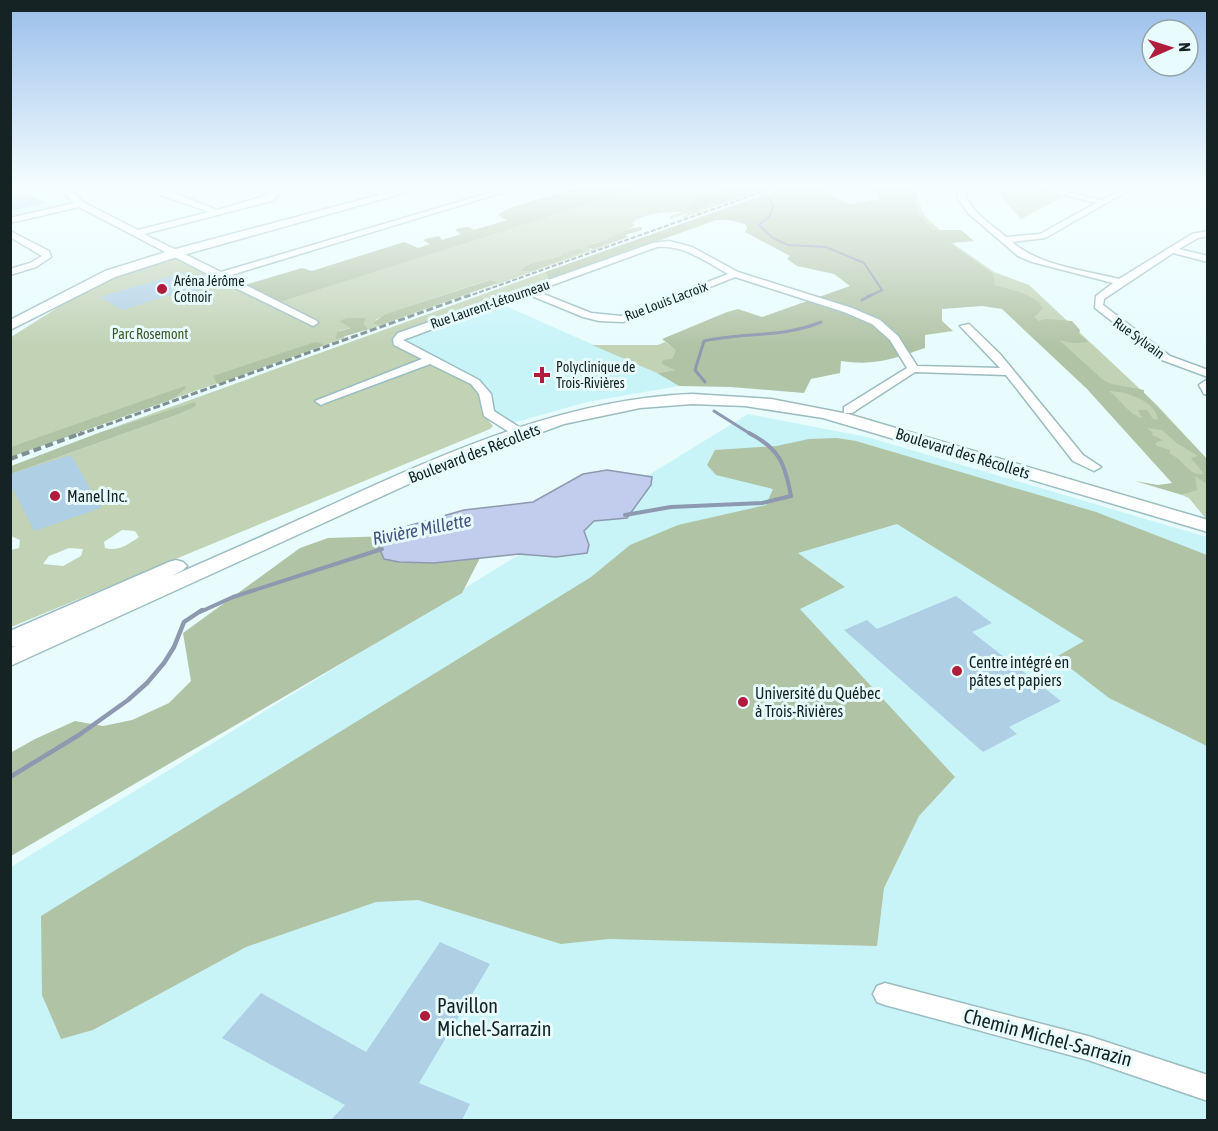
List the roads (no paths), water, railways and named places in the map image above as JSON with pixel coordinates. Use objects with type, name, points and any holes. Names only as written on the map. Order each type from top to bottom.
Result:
[{"type":"main road","points":[[10,326],[110,274],[218,242]]},
{"type":"main road","name":"Boulevard des Récollets","points":[[10,640],[512,429],[587,402],[648,392],[746,394],[800,399],[848,410],[1208,515]]},
{"type":"main road","name":"Boulevard des Récollets","points":[[10,658],[512,429],[643,402],[724,400],[796,407],[848,418],[1208,526]]},
{"type":"street","points":[[10,272],[33,265],[47,257],[46,253],[26,242]]},
{"type":"street","points":[[154,242],[313,323]]},
{"type":"street","points":[[218,276],[333,242]]},
{"type":"street","points":[[1005,242],[1021,254],[1035,260],[1120,282]]},
{"type":"street","name":"Rue Sylvain","points":[[1185,242],[1120,282],[1099,298],[1098,306],[1166,358],[1208,374]]},
{"type":"street","name":"Rue Laurent-Létourneau","points":[[512,429],[488,413],[486,394],[475,382],[399,343],[398,339],[402,335],[656,245],[669,244],[689,249],[735,274],[848,310],[876,322],[894,338],[913,369]]},
{"type":"street","points":[[1171,250],[1208,259]]},
{"type":"street","name":"Rue Louis Lacroix","points":[[529,291],[596,318],[610,321],[622,319],[735,274]]},
{"type":"street","points":[[965,326],[996,356],[1078,458],[1094,467]]},
{"type":"street","points":[[321,402],[434,362]]},
{"type":"street","points":[[848,410],[913,369],[1008,372]]},
{"type":"street","points":[[1208,381],[1205,385],[1208,392]]},
{"type":"street","name":"Chemin Michel-Sarrazin","points":[[885,994],[1075,1042],[1151,1066],[1208,1088]]},
{"type":"water","points":[[607,470],[652,477],[651,485],[627,518],[594,521],[584,531],[589,545],[587,553],[556,557],[519,554],[434,563],[399,562],[384,559],[378,545],[408,526],[464,510],[533,502],[583,474]]},
{"type":"waterway","name":"Rivière Millette","points":[[781,242],[788,245],[826,247],[864,263],[882,290],[868,297]]},
{"type":"waterway","name":"Rivière Millette","points":[[862,300],[871,295]]},
{"type":"waterway","name":"Rivière Millette","points":[[705,382],[695,370],[704,341],[733,336],[778,333],[821,322]]},
{"type":"waterway","name":"Rivière Millette","points":[[714,411],[752,435]]},
{"type":"waterway","name":"Rivière Millette","points":[[625,515],[671,507],[762,503],[791,496],[779,458],[768,445],[749,433]]},
{"type":"waterway","name":"Rivière Millette","points":[[200,612],[233,597],[382,549]]},
{"type":"waterway","name":"Rivière Millette","points":[[10,777],[79,735],[128,700],[164,663],[174,647],[184,622],[202,610]]},
{"type":"railway","points":[[466,297],[621,242]]},
{"type":"railway","points":[[78,435],[470,295]]},
{"type":"railway","points":[[10,459],[82,433]]},
{"type":"place","name":"Aréna Jérôme Cotnoir","points":[[162,289]]},
{"type":"place","name":"Polyclinique de Trois-Rivières","points":[[542,375]]},
{"type":"place","name":"Manel Inc.","points":[[55,496]]},
{"type":"place","name":"Centre intégré en pâtes et papiers","points":[[957,671]]},
{"type":"place","name":"Université du Québec à Trois-Rivières","points":[[743,702]]},
{"type":"place","name":"Pavillon Michel-Sarrazin","points":[[425,1016]]},
{"type":"park label","name":"Parc Rosemont","points":[[150,334]]}]
